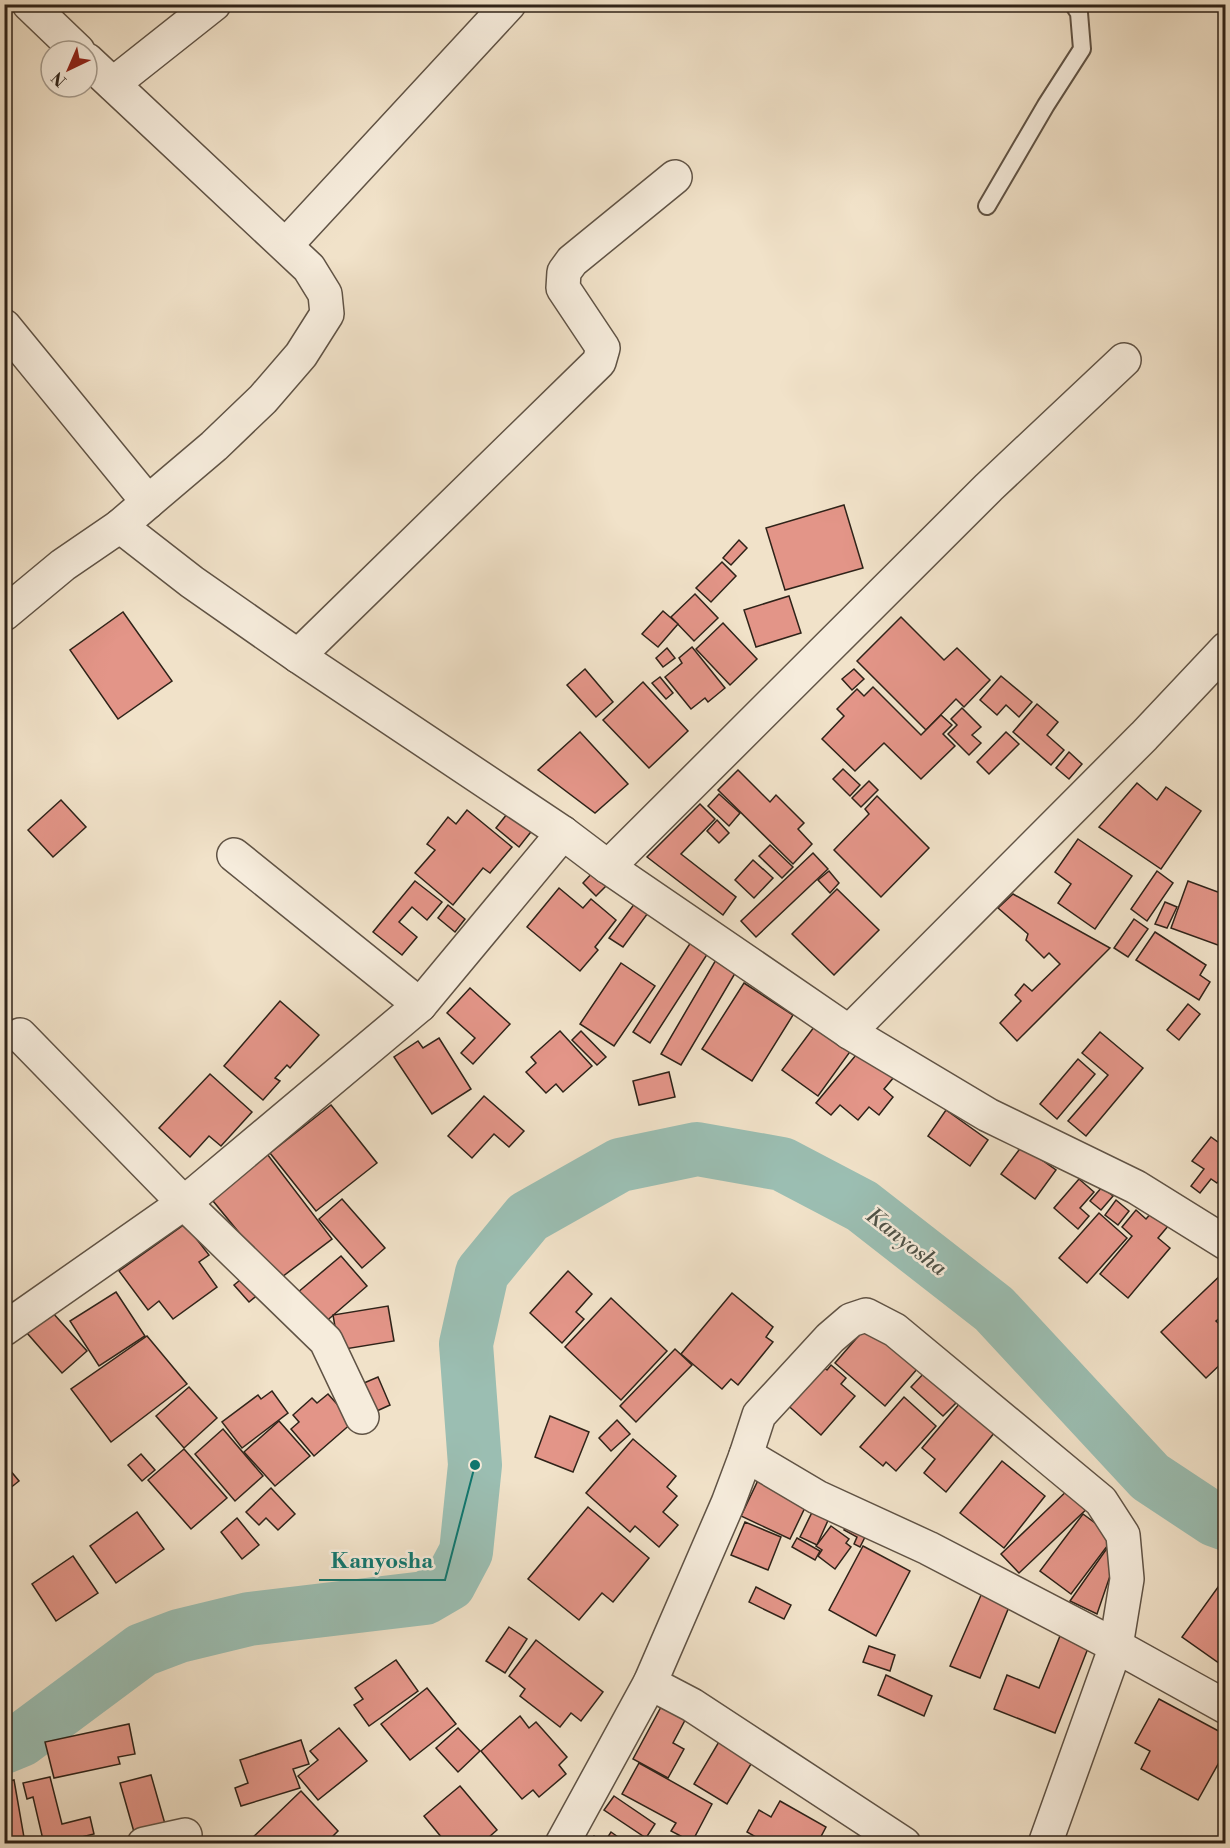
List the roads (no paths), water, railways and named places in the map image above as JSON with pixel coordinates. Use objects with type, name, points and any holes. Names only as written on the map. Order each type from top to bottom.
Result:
[{"type":"street","points":[[4,12],[17,4]]},
{"type":"street","points":[[29,4],[65,39]]},
{"type":"street","points":[[113,84],[214,4]]},
{"type":"street","points":[[286,245],[509,4]]},
{"type":"street","points":[[4,614],[63,565],[120,526],[214,446],[263,399],[302,355],[327,314],[325,294],[309,268],[99,71]]},
{"type":"street","points":[[298,656],[599,362],[603,348],[563,288],[564,272],[572,261],[675,177]]},
{"type":"street","points":[[4,326],[148,502]]},
{"type":"street","points":[[608,867],[989,487],[1124,360]]},
{"type":"street","points":[[120,526],[192,582],[298,656],[563,833],[608,867],[849,1032],[988,1115],[1136,1187],[1226,1243]]},
{"type":"street","points":[[849,1032],[1226,649]]},
{"type":"street","points":[[4,1329],[184,1203],[420,1005],[563,833]]},
{"type":"street","points":[[234,855],[420,1005]]},
{"type":"street","points":[[20,1035],[184,1203],[326,1341],[362,1417]]},
{"type":"street","points":[[562,1844],[650,1683],[728,1503],[759,1415],[830,1338],[851,1320],[866,1316],[895,1330],[1101,1501],[1123,1535],[1128,1579],[1116,1646],[1045,1844]]},
{"type":"street","points":[[746,1455],[816,1497],[928,1548],[1116,1646],[1226,1707]]},
{"type":"street","points":[[650,1683],[692,1705],[904,1844]]},
{"type":"street","points":[[144,1844],[185,1835]]},
{"type":"lane","points":[[987,206],[1046,105],[1082,49],[1078,13],[1073,4]]},
{"type":"waterway","name":"Kanyosha","points":[[4,1747],[21,1740],[142,1650],[179,1636],[249,1619],[425,1598],[449,1584],[466,1552],[475,1465],[466,1344],[482,1273],[528,1217],[620,1165],[697,1149],[782,1164],[862,1206],[994,1309],[1150,1477],[1215,1520],[1226,1524]]},
{"type":"place","name":"Kanyosha","points":[[475,1465]]}]
